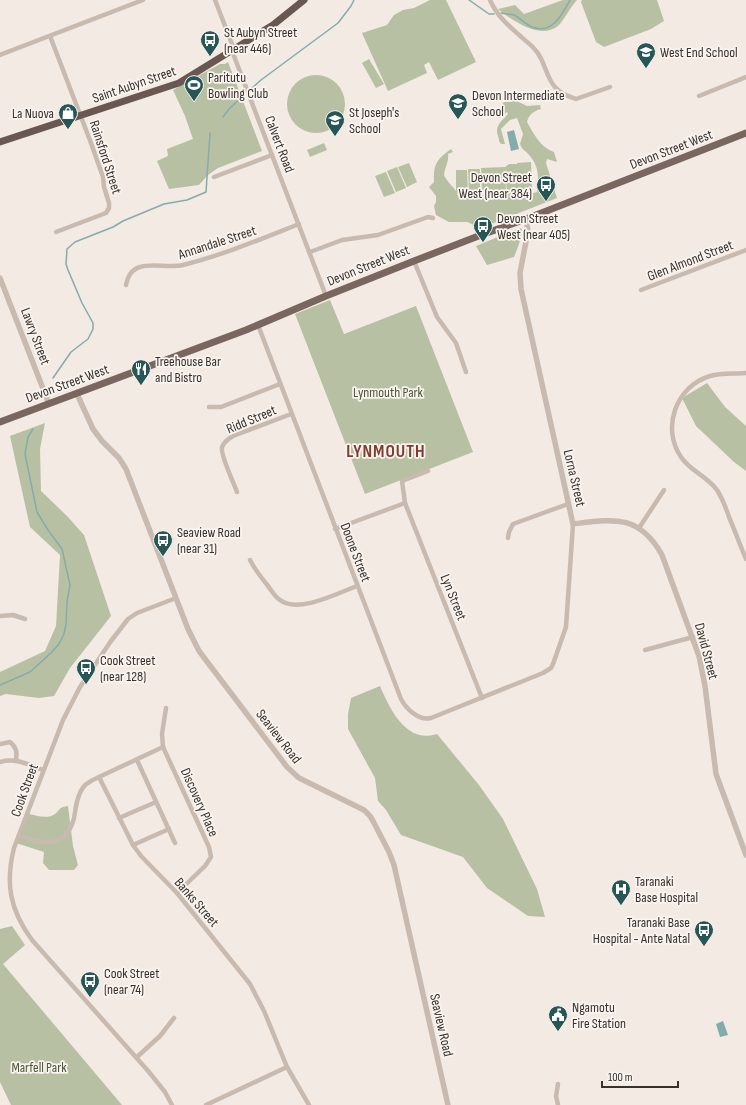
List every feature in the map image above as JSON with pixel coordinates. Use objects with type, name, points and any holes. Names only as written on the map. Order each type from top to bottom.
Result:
[{"type":"highway","name":"Saint Aubyn Street","points":[[0,142],[179,83],[279,21],[304,0]]},
{"type":"main road","name":"Devon Street West","points":[[0,422],[258,325],[326,296],[480,235],[526,219],[746,133]]},
{"type":"street","points":[[0,55],[143,0]]},
{"type":"street","name":"Calvert Road","points":[[215,0],[326,296]]},
{"type":"street","points":[[490,0],[496,13],[502,20],[537,51],[555,87],[562,94],[576,99],[610,87]]},
{"type":"street","name":"Rainsford Street","points":[[50,36],[103,177],[104,187],[109,203],[109,208],[106,213],[56,232]]},
{"type":"street","points":[[699,96],[746,77]]},
{"type":"street","points":[[214,177],[272,155]]},
{"type":"street","points":[[310,252],[342,240],[378,235],[428,217],[433,218]]},
{"type":"street","name":"Lorna Street","points":[[482,698],[543,673],[551,668],[566,627],[573,524],[521,289],[520,273],[528,231],[526,219]]},
{"type":"street","name":"Annandale Street","points":[[126,285],[128,275],[133,270],[142,266],[175,267],[208,259],[299,224]]},
{"type":"street","name":"Glen Almond Street","points":[[641,290],[746,250]]},
{"type":"street","points":[[414,261],[437,317],[456,343],[466,372]]},
{"type":"street","name":"Lawry Street","points":[[0,278],[48,404]]},
{"type":"street","name":"Doone Street","points":[[258,325],[335,529],[405,706],[421,717],[428,719],[482,698]]},
{"type":"street","points":[[746,373],[710,376],[694,384],[680,398],[674,411],[672,424],[674,444],[685,463],[712,484],[720,494],[746,559]]},
{"type":"street","points":[[209,407],[221,407],[280,384]]},
{"type":"street","name":"Seaview Road","points":[[77,394],[93,430],[123,463],[188,630],[199,652],[287,767],[299,778],[364,810],[373,821],[389,852],[394,866],[448,1105]]},
{"type":"street","name":"Ridd Street","points":[[237,492],[223,455],[222,446],[224,443],[233,436],[292,414]]},
{"type":"street","name":"Lyn Street","points":[[428,471],[402,481],[405,503],[482,698]]},
{"type":"street","points":[[639,528],[664,490]]},
{"type":"street","points":[[335,529],[405,503]]},
{"type":"street","points":[[508,538],[513,524],[568,504]]},
{"type":"street","name":"David Street","points":[[573,524],[612,521],[624,522],[639,528],[647,534],[655,543],[662,555],[693,637],[703,671],[716,774],[746,856]]},
{"type":"street","points":[[250,560],[255,570],[280,600],[290,604],[302,605],[311,603],[357,586]]},
{"type":"street","name":"Cook Street","points":[[172,1105],[165,1092],[137,1058],[32,940],[17,916],[12,902],[10,887],[11,861],[19,835],[43,770],[69,707],[80,687],[122,626],[137,613],[176,598]]},
{"type":"street","points":[[0,616],[13,615],[25,619]]},
{"type":"street","points":[[645,650],[693,637]]},
{"type":"street","name":"Discovery Place","points":[[166,708],[162,734],[163,747],[209,847],[211,857],[205,866],[177,893]]},
{"type":"street","points":[[0,744],[10,742],[15,747],[17,752],[16,760]]},
{"type":"street","points":[[19,835],[37,842],[46,843],[62,838],[71,826],[81,791],[88,783],[163,747]]},
{"type":"street","points":[[0,762],[16,760],[43,770]]},
{"type":"street","points":[[137,760],[175,843]]},
{"type":"street","name":"Banks Street","points":[[99,777],[133,845],[141,856],[177,893],[250,984],[264,1011],[287,1067],[309,1105]]},
{"type":"street","points":[[119,818],[156,802]]},
{"type":"street","points":[[133,845],[169,829]]},
{"type":"street","points":[[137,1058],[160,1036],[174,1018]]},
{"type":"street","points":[[206,1105],[287,1067]]},
{"type":"street","points":[[558,1084],[556,1096],[558,1105]]},
{"type":"green space","points":[[430,0],[446,0],[476,62],[438,80],[429,62],[424,65],[427,73],[388,91],[362,33],[387,25],[394,15],[403,10],[414,8]]},
{"type":"green space","points":[[563,0],[577,0],[558,26],[551,30],[535,30],[527,27],[511,19],[498,9],[515,5],[524,14]]},
{"type":"green space","points":[[582,0],[657,0],[664,21],[651,29],[604,47],[596,42],[581,2]]},
{"type":"green space","points":[[369,59],[384,84],[376,88],[362,63]]},
{"type":"green space","points":[[228,62],[262,151],[218,168],[208,175],[199,185],[169,189],[157,161],[168,156],[167,149],[193,139],[185,116],[173,90],[220,64],[225,64]]},
{"type":"green space","points":[[310,75],[322,75],[332,79],[341,88],[345,98],[345,110],[337,125],[322,133],[310,133],[300,129],[291,120],[287,110],[287,98],[291,88],[300,79]]},
{"type":"green space","points":[[510,98],[527,106],[540,105],[541,109],[532,113],[527,122],[541,144],[554,152],[557,162],[547,159],[546,163],[557,198],[481,228],[467,222],[449,222],[436,215],[434,206],[436,196],[429,187],[434,182],[434,171],[437,162],[451,149],[453,152],[448,154],[444,175],[456,191],[456,170],[467,170],[468,193],[457,193],[459,198],[507,192],[505,167],[509,164],[531,162],[532,189],[518,189],[519,194],[529,194],[531,191],[534,193],[537,192],[537,169],[529,154],[520,144],[523,134],[517,118],[510,120],[501,129],[505,144],[501,144],[499,141],[497,128],[499,123],[508,114],[507,112],[499,118],[496,117],[501,110],[503,103]]},
{"type":"green space","points":[[324,143],[327,150],[310,157],[307,150]]},
{"type":"green space","points":[[409,163],[417,182],[407,187],[398,167]]},
{"type":"green space","points":[[397,167],[406,188],[396,192],[387,171]]},
{"type":"green space","points":[[505,167],[506,191],[482,192],[481,168]]},
{"type":"green space","points":[[468,169],[480,169],[480,192],[469,193]]},
{"type":"green space","points":[[386,172],[395,193],[384,197],[375,176]]},
{"type":"green space","points":[[520,228],[522,229],[521,236],[514,257],[487,265],[476,246]]},
{"type":"green space","name":"Lynmouth Park","points":[[330,300],[344,334],[416,306],[473,452],[365,494],[295,314]]},
{"type":"green space","points":[[707,383],[725,407],[746,426],[746,471],[734,462],[696,426],[682,398]]},
{"type":"green space","points":[[45,423],[40,449],[41,491],[84,535],[111,616],[70,668],[54,696],[39,698],[6,694],[0,696],[0,672],[45,651],[56,626],[60,555],[30,527],[10,436]]},
{"type":"green space","points":[[380,686],[394,714],[408,729],[416,734],[426,736],[437,734],[479,785],[503,819],[537,889],[545,917],[528,916],[487,888],[463,857],[401,835],[386,810],[378,801],[375,778],[348,729],[348,714],[351,698]]},
{"type":"green space","points":[[65,806],[68,806],[73,846],[78,865],[74,870],[49,870],[43,863],[44,852],[16,843],[26,813],[48,817],[52,816]]},
{"type":"green space","name":"Marfell Park","points":[[12,926],[25,945],[3,964],[122,1105],[11,1105],[0,1082],[0,929]]},
{"type":"water","points":[[514,130],[519,149],[511,151],[507,132]]},
{"type":"water","points":[[723,1021],[728,1035],[720,1037],[716,1024]]},
{"type":"waterway","points":[[251,89],[338,23],[354,0]]},
{"type":"waterway","points":[[469,0],[489,14],[494,14]]},
{"type":"waterway","points":[[501,13],[514,15],[532,27],[539,29],[545,28],[556,22],[564,12],[570,0]]},
{"type":"waterway","points":[[223,117],[243,96]]},
{"type":"waterway","points":[[53,378],[71,352],[88,339],[93,329],[93,323],[82,303],[66,264],[67,249],[75,242],[164,204],[187,200],[206,192],[210,133]]},
{"type":"waterway","points":[[0,685],[30,672],[51,653],[59,644],[64,634],[66,624],[67,602],[70,585],[62,549],[37,512],[25,454],[28,437],[33,429]]},
{"type":"place","name":"St Aubyn Street (near 446)","points":[[210,57]]},
{"type":"place","name":"West End School","points":[[646,69]]},
{"type":"place","name":"Paritutu Bowling Club","points":[[194,102]]},
{"type":"place","name":"Devon Intermediate School","points":[[458,120]]},
{"type":"place","name":"La Nuova","points":[[68,130]]},
{"type":"place","name":"St Joseph's School","points":[[335,137]]},
{"type":"place","name":"Devon Street West (near 384)","points":[[546,202]]},
{"type":"place","name":"Devon Street West (near 405)","points":[[483,243]]},
{"type":"place","name":"Treehouse Bar and Bistro","points":[[141,386]]},
{"type":"place","name":"Seaview Road (near 31)","points":[[163,557]]},
{"type":"place","name":"Cook Street (near 128)","points":[[86,685]]},
{"type":"place","name":"Taranaki Base Hospital","points":[[621,906]]},
{"type":"place","name":"Taranaki Base Hospital - Ante Natal","points":[[704,947]]},
{"type":"place","name":"Cook Street (near 74)","points":[[90,998]]},
{"type":"place","name":"Ngamotu Fire Station","points":[[558,1032]]},
{"type":"district","name":"LYNMOUTH","points":[[386,451]]}]
